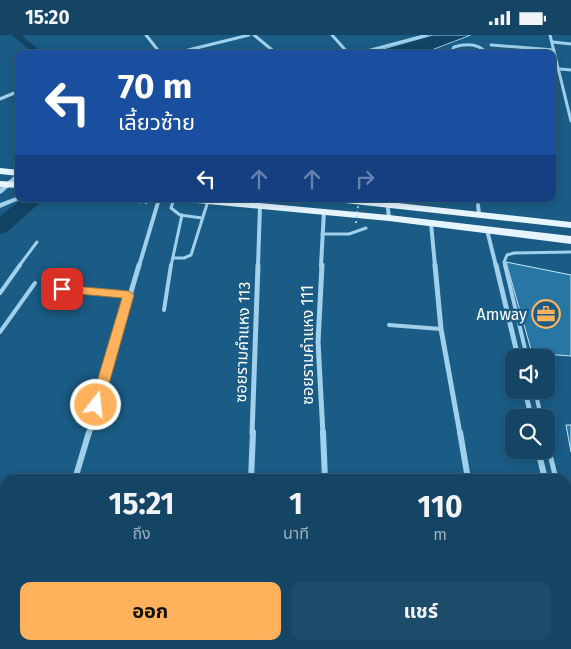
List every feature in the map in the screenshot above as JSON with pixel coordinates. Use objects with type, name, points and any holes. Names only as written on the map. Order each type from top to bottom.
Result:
[{"type":"main road","points":[[1,172],[15,173]]},
{"type":"main road","points":[[221,202],[324,211],[571,240]]},
{"type":"main road","points":[[398,202],[479,209],[571,225]]},
{"type":"street","points":[[146,35],[158,50]]},
{"type":"street","points":[[188,50],[250,35]]},
{"type":"street","points":[[254,35],[272,50]]},
{"type":"street","points":[[332,35],[345,50]]},
{"type":"street","points":[[371,50],[427,35]]},
{"type":"street","points":[[492,45],[554,50],[550,35]]},
{"type":"street","points":[[553,42],[571,44]]},
{"type":"street","points":[[452,50],[454,47],[467,44],[480,46],[484,50]]},
{"type":"street","points":[[556,56],[571,121]]},
{"type":"street","points":[[560,69],[571,70]]},
{"type":"street","points":[[0,99],[15,93]]},
{"type":"street","points":[[566,97],[571,97]]},
{"type":"street","points":[[0,192],[9,184]]},
{"type":"street","points":[[2,205],[15,200]]},
{"type":"street","points":[[76,474],[157,202]]},
{"type":"street","points":[[387,202],[388,218]]},
{"type":"street","name":"ซอยรามคำแหง 113","points":[[251,474],[260,205]]},
{"type":"street","name":"ซอยรามคำแหง 111","points":[[324,211],[318,342],[325,474]]},
{"type":"street","points":[[431,223],[441,329],[467,474]]},
{"type":"street","points":[[487,229],[516,349]]},
{"type":"street","points":[[540,459],[544,474]]},
{"type":"lane","points":[[173,202],[171,207],[173,211],[182,215],[202,218]]},
{"type":"lane","points":[[174,258],[184,258],[191,255],[208,202]]},
{"type":"lane","points":[[164,310],[174,258],[175,237],[182,215]]},
{"type":"lane","points":[[322,234],[349,234],[366,228]]},
{"type":"lane","points":[[0,293],[37,242]]},
{"type":"lane","points":[[525,349],[504,262],[506,255],[514,253],[571,252]]},
{"type":"lane","points":[[0,332],[35,283]]},
{"type":"lane","points":[[62,289],[129,295]]},
{"type":"lane","points":[[389,325],[441,329]]},
{"type":"lane","points":[[551,459],[555,474]]},
{"type":"path","points":[[356,223],[358,202]]},
{"type":"water","points":[[433,35],[471,35],[432,50],[379,50]]},
{"type":"building","name":"Amway","points":[[506,262],[571,275],[571,356],[555,355],[555,349],[531,349]]},
{"type":"building","points":[[566,425],[571,425],[571,452]]},
{"type":"waterway","points":[[16,35],[35,50]]},
{"type":"waterway","points":[[0,227],[30,202]]},
{"type":"place","name":"Amway","points":[[546,314]]},
{"type":"route","points":[[62,289],[129,295],[96,405]]}]
